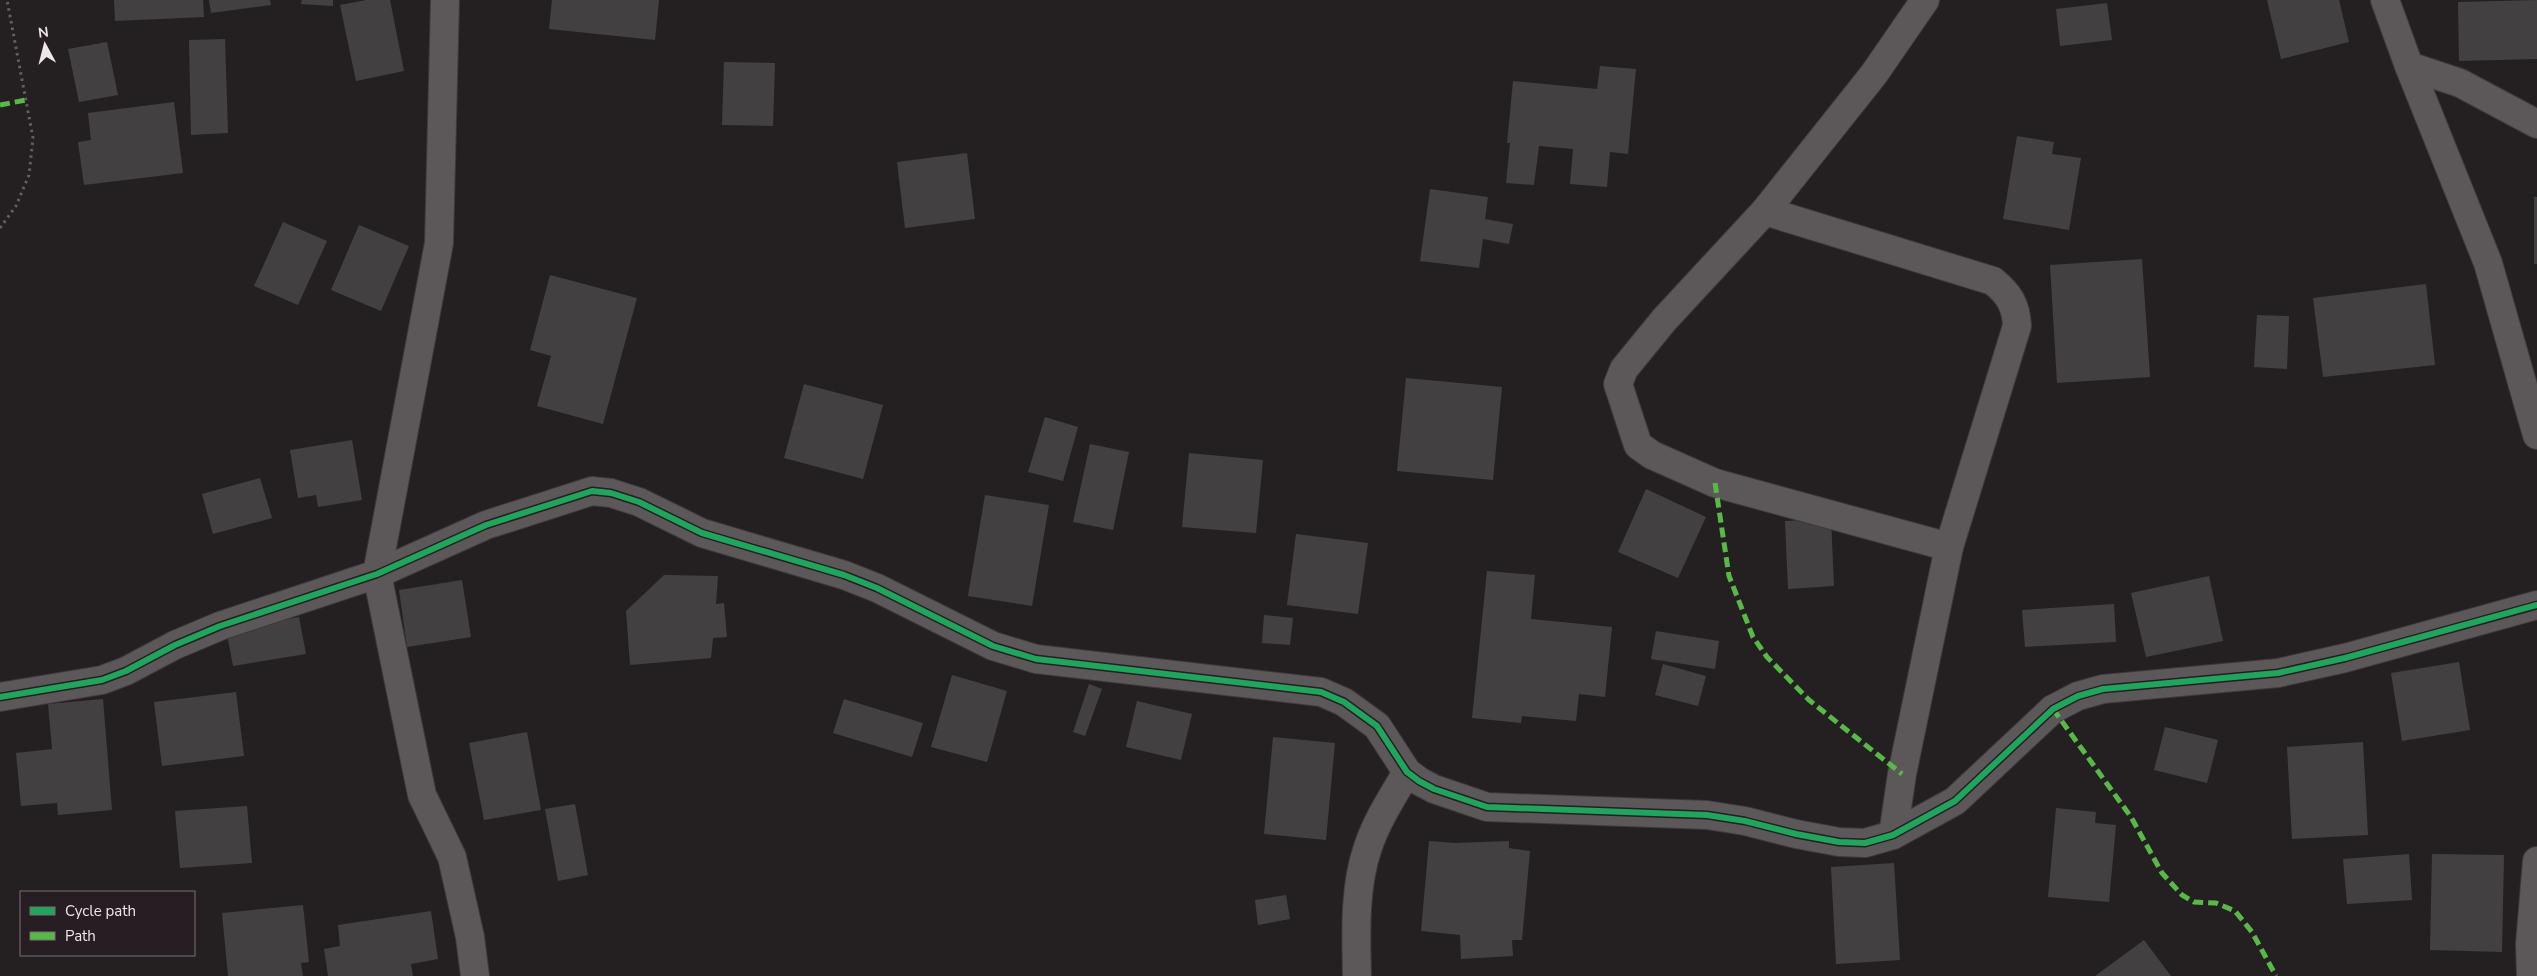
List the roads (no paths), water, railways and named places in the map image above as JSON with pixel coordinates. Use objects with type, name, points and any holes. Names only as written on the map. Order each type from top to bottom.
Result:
[{"type":"street","points":[[445,0],[439,243],[377,574],[422,795],[452,857],[470,937],[474,976]]},
{"type":"street","points":[[1925,0],[1874,74],[1765,211],[1664,320],[1624,369],[1618,384],[1620,396],[1638,445],[1652,456],[1715,483],[1948,547]]},
{"type":"street","points":[[2385,0],[2409,66],[2488,262],[2537,435]]},
{"type":"street","points":[[2409,66],[2460,83],[2537,124]]},
{"type":"street","points":[[1765,211],[1993,281],[2012,299],[2017,326],[1948,547],[1902,774],[1893,835]]},
{"type":"street","points":[[0,697],[102,680],[126,671],[175,645],[220,626],[377,574],[486,525],[592,491],[611,493],[639,502],[702,533],[861,581],[993,646],[1036,659],[1321,692],[1344,702],[1377,726],[1407,772],[1434,789],[1487,807],[1707,815],[1746,821],[1796,834],[1839,842],[1865,843],[1893,835],[1955,801],[2053,709],[2078,696],[2103,689],[2278,673],[2345,658],[2537,605]]},
{"type":"street","points":[[1357,976],[1358,890],[1368,848],[1378,822],[1407,772]]},
{"type":"street","points":[[2531,976],[2530,944],[2537,861]]}]
